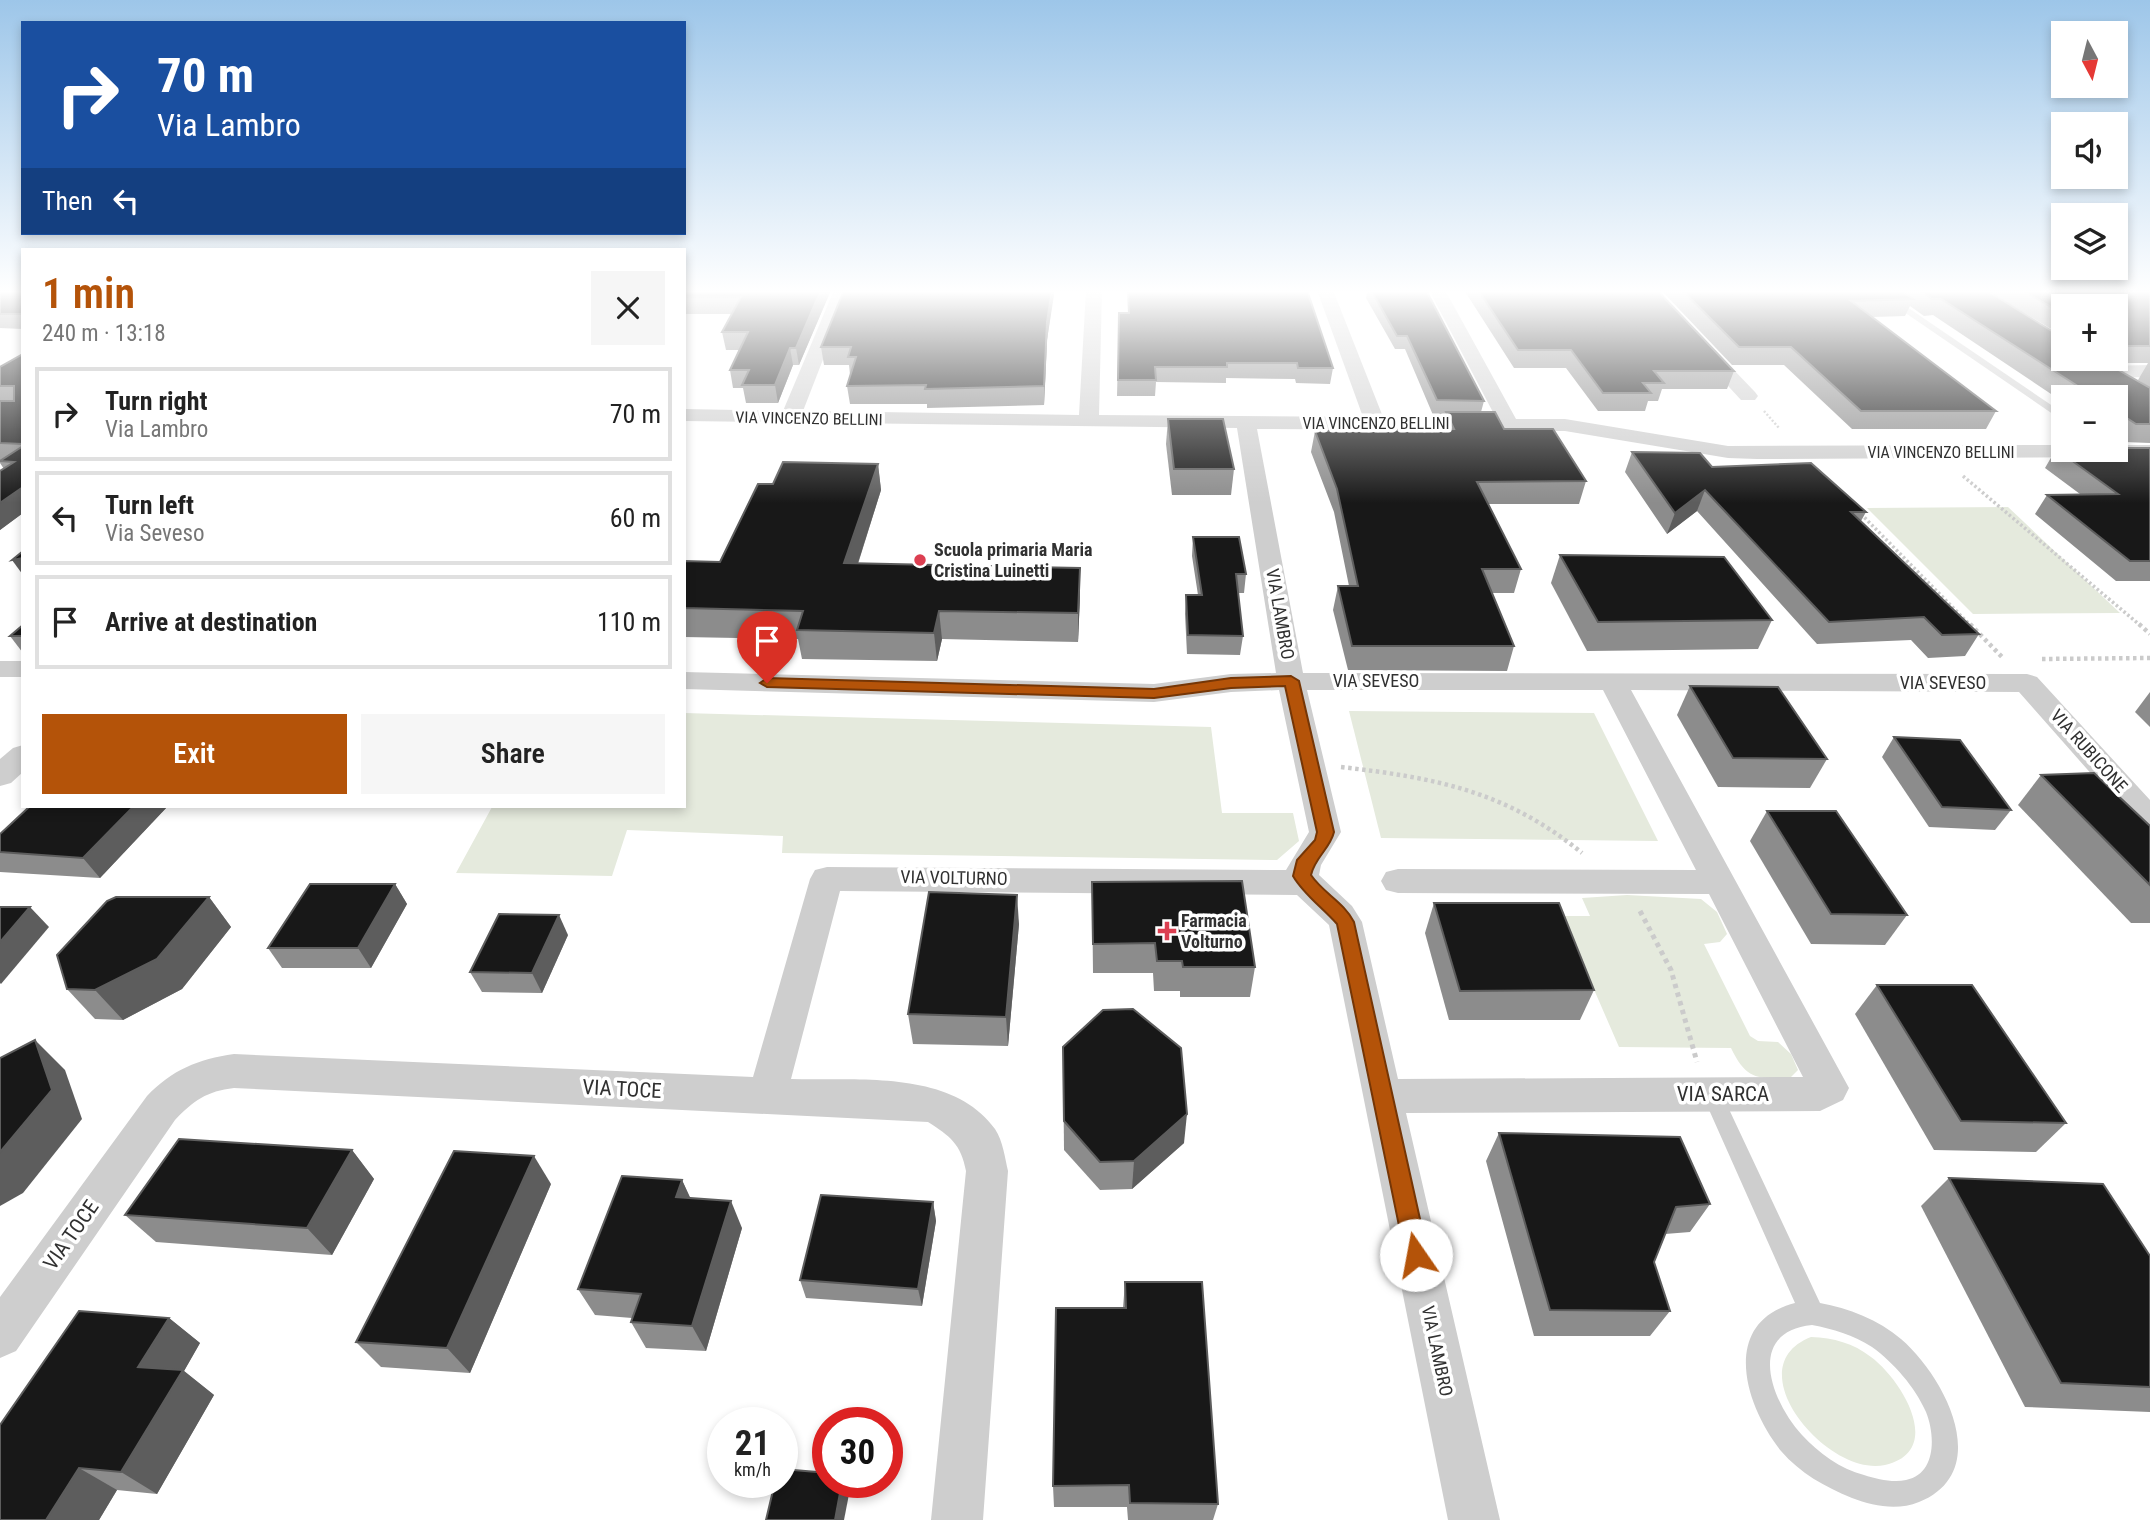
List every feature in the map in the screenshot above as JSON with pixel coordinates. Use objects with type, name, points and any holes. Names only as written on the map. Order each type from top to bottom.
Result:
[{"type":"street","points":[[788,418],[795,408],[814,361]]},
{"type":"street","points":[[1089,422],[1091,361]]},
{"type":"street","points":[[1352,361],[1375,423]]},
{"type":"street","points":[[1475,361],[1509,424]]},
{"type":"street","points":[[1715,361],[1748,396]]},
{"type":"street","points":[[2102,372],[2150,372]]},
{"type":"street","name":"VIA VINCENZO BELLINI","points":[[686,415],[1089,422],[1509,424],[1586,427],[1728,452],[2051,451]]},
{"type":"street","name":"VIA LAMBRO","points":[[1247,423],[1291,681],[1325,832],[1323,842],[1302,867],[1306,883],[1327,900],[1345,922],[1474,1520]]},
{"type":"street","name":"VIA VINCENZO BELLINI","points":[[2128,450],[2150,451]]},
{"type":"street","points":[[0,669],[21,669]]},
{"type":"street","name":"VIA SEVESO","points":[[686,680],[1154,693],[1231,683],[1291,681],[1613,683],[2029,671]]},
{"type":"street","name":"VIA RUBICONE","points":[[2029,671],[2150,820]]},
{"type":"street","name":"VIA SARCA","points":[[1382,1096],[1820,1094],[1829,1088],[1613,683]]},
{"type":"street","points":[[0,776],[21,757]]},
{"type":"street","name":"VIA VOLTURNO","points":[[767,1096],[827,879],[1306,883]]},
{"type":"street","points":[[1398,881],[1719,882]]},
{"type":"street","name":"VIA TOCE","points":[[0,1335],[161,1108],[183,1085],[200,1076],[234,1071],[904,1101],[935,1105],[959,1120],[981,1143],[987,1171],[957,1520]]},
{"type":"lane","points":[[1980,361],[2051,410]]},
{"type":"lane","points":[[1712,1094],[1812,1313]]},
{"type":"lane","points":[[1812,1313],[1841,1319],[1872,1333],[1900,1355],[1924,1382],[1940,1413],[1946,1443],[1941,1469],[1925,1488],[1899,1495],[1868,1491],[1834,1478],[1803,1455],[1778,1425],[1762,1394],[1756,1367],[1760,1345],[1771,1327],[1789,1316],[1812,1313]]},
{"type":"path","points":[[1748,396],[1780,428]]},
{"type":"path","points":[[1936,452],[2150,634]]},
{"type":"path","points":[[1860,513],[2029,671],[2150,658]]},
{"type":"shaded area","points":[[2008,507],[2120,613],[1973,614],[1867,508]]},
{"type":"shaded area","points":[[1349,711],[1594,713],[1658,841],[1381,838]]},
{"type":"shaded area","points":[[686,713],[1211,727],[1222,813],[1293,813],[1299,841],[1277,860],[782,853],[783,836],[627,830],[612,876],[456,873],[491,808],[686,808]]},
{"type":"shaded area","points":[[1627,895],[1701,899],[1717,912],[1727,934],[1720,942],[1704,944],[1750,1036],[1758,1041],[1778,1042],[1791,1054],[1798,1070],[1790,1078],[1761,1077],[1748,1072],[1731,1048],[1619,1047],[1562,916],[1590,916],[1582,898]]},
{"type":"shaded area","points":[[1811,1337],[1835,1340],[1857,1348],[1883,1367],[1894,1381],[1905,1397],[1915,1430],[1913,1445],[1903,1457],[1885,1465],[1862,1464],[1839,1455],[1816,1438],[1798,1417],[1786,1394],[1782,1371],[1790,1352]]},
{"type":"building","points":[[11,361],[21,361],[21,444],[0,443],[0,401],[14,401],[14,386],[0,386],[0,367]]},
{"type":"building","points":[[734,361],[785,361],[775,385],[742,385],[749,370],[730,370]]},
{"type":"building","points":[[855,361],[1045,361],[1044,386],[925,389],[926,385],[847,386]]},
{"type":"building","points":[[1118,361],[1331,361],[1333,368],[1298,368],[1297,363],[1155,367],[1156,380],[1118,380]]},
{"type":"building","points":[[1419,361],[1463,361],[1484,401],[1437,400]]},
{"type":"building","points":[[1579,361],[1724,361],[1734,371],[1654,371],[1664,383],[1643,383],[1651,393],[1603,393]]},
{"type":"building","points":[[1806,361],[1930,361],[1996,411],[1861,411]]},
{"type":"building","points":[[2038,361],[2051,361],[2051,369]]},
{"type":"building","points":[[2054,371],[2120,371],[2150,388],[2150,424],[2136,424],[2128,419],[2128,385],[2076,385]]},
{"type":"building","points":[[1446,412],[1495,412],[1504,429],[1553,429],[1586,481],[1477,482],[1521,569],[1482,569],[1514,646],[1352,646],[1338,586],[1358,586],[1337,489],[1315,431],[1454,429]]},
{"type":"building","points":[[1168,419],[1223,419],[1234,469],[1174,469]]},
{"type":"building","points":[[21,447],[21,488],[0,503],[0,471],[14,462],[0,461]]},
{"type":"building","points":[[2128,448],[2150,448],[2150,561],[2130,561],[2047,495],[2118,494],[2074,462],[2128,462]]},
{"type":"building","points":[[1632,452],[1700,453],[1712,467],[1811,463],[1866,512],[1851,512],[1979,634],[1942,635],[1924,617],[1829,622],[1705,490],[1675,513]]},
{"type":"building","points":[[783,462],[878,464],[844,563],[1080,568],[1078,613],[939,611],[934,633],[797,630],[803,611],[686,608],[686,561],[720,562],[758,484],[773,484]]},
{"type":"building","points":[[1193,537],[1239,537],[1246,574],[1236,574],[1243,636],[1188,635],[1186,595],[1202,595]]},
{"type":"building","points":[[1560,555],[1724,557],[1772,620],[1598,622]]},
{"type":"building","points":[[21,627],[21,636],[10,636]]},
{"type":"building","points":[[1690,686],[1778,687],[1827,759],[1733,758]]},
{"type":"building","points":[[1894,737],[1960,740],[2011,810],[1942,807]]},
{"type":"building","points":[[2094,773],[2150,826],[2150,885],[2041,775]]},
{"type":"building","points":[[28,808],[132,808],[83,858],[0,852],[0,834]]},
{"type":"building","points":[[1767,811],[1836,811],[1907,915],[1831,914]]},
{"type":"building","points":[[1242,881],[1255,967],[1183,967],[1182,961],[1157,961],[1155,943],[1093,944],[1092,882]]},
{"type":"building","points":[[310,884],[395,884],[358,948],[268,948]]},
{"type":"building","points":[[929,892],[1017,895],[1006,1017],[908,1014]]},
{"type":"building","points":[[116,897],[209,897],[157,959],[95,990],[67,989],[57,955],[107,901]]},
{"type":"building","points":[[1434,903],[1559,903],[1594,990],[1460,991]]},
{"type":"building","points":[[0,907],[30,907],[0,942]]},
{"type":"building","points":[[499,914],[559,915],[532,973],[470,972]]},
{"type":"building","points":[[1877,985],[1972,985],[2066,1123],[1961,1121]]},
{"type":"building","points":[[1133,1009],[1181,1048],[1187,1114],[1134,1161],[1100,1162],[1064,1121],[1063,1047],[1103,1010]]},
{"type":"building","points":[[35,1040],[52,1090],[0,1152],[0,1058]]},
{"type":"building","points":[[1499,1133],[1680,1137],[1710,1204],[1676,1207],[1654,1262],[1670,1311],[1550,1310]]},
{"type":"building","points":[[179,1139],[352,1150],[307,1228],[125,1215]]},
{"type":"building","points":[[454,1151],[534,1156],[447,1348],[356,1342]]},
{"type":"building","points":[[622,1176],[682,1180],[676,1197],[731,1201],[692,1326],[631,1322],[641,1294],[578,1289]]},
{"type":"building","points":[[1949,1178],[2103,1184],[2150,1256],[2150,1387],[2061,1383]]},
{"type":"building","points":[[821,1195],[933,1202],[918,1289],[800,1280]]},
{"type":"building","points":[[1125,1282],[1202,1282],[1218,1504],[1130,1503],[1129,1485],[1053,1486],[1056,1308],[1126,1308]]},
{"type":"building","points":[[79,1311],[169,1318],[138,1367],[183,1370],[121,1472],[79,1468],[46,1520],[0,1520],[0,1425]]},
{"type":"building","points":[[798,1470],[812,1472],[812,1498],[839,1498],[835,1520],[766,1520],[771,1498],[798,1498]]},
{"type":"place","name":"Scuola primaria Maria Cristina Luinetti","points":[[920,560]]},
{"type":"place","name":"Farmacia Volturno","points":[[1167,931]]},
{"type":"route","points":[[767,683],[1154,693],[1231,683],[1291,681],[1325,832],[1323,842],[1302,867],[1302,876],[1312,890],[1339,911],[1345,922],[1416,1255]]}]
